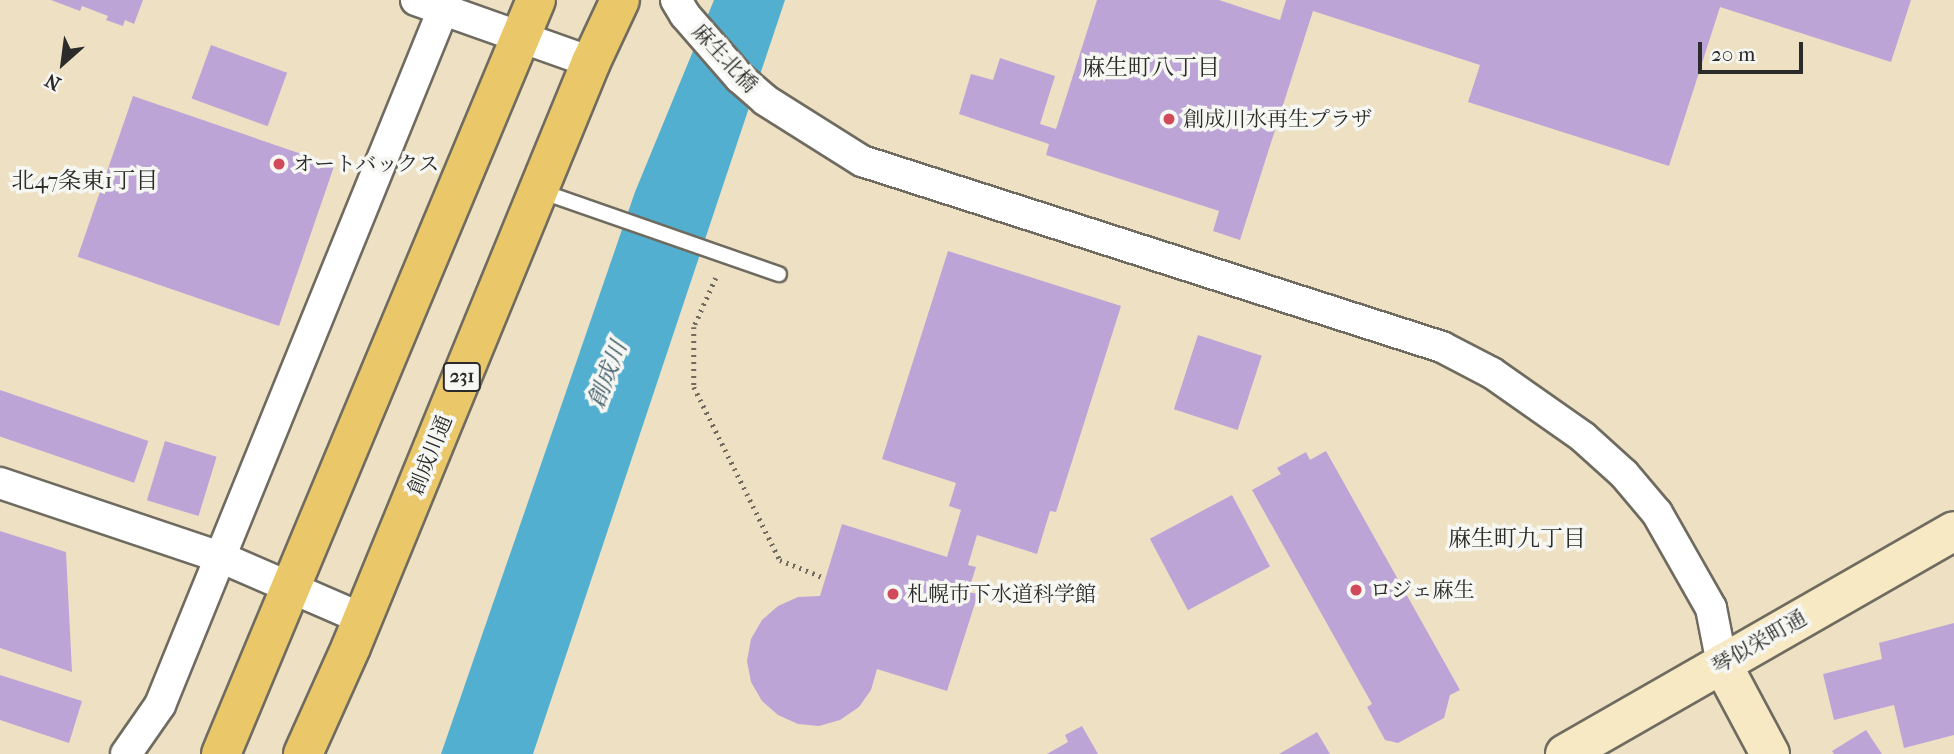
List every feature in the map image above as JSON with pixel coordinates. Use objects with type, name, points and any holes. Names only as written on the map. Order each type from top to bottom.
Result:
[{"type":"highway","points":[[221,754],[536,0]]},
{"type":"highway","name":"創成川通","points":[[303,754],[363,619],[591,62],[620,0]]},
{"type":"main road","name":"琴似栄町通","points":[[1565,754],[1954,531]]},
{"type":"main road","points":[[1722,664],[1770,754]]},
{"type":"street","points":[[126,754],[160,705],[435,3],[591,62]]},
{"type":"street","name":"麻生北橋","points":[[680,8],[740,78],[765,100],[862,161],[1442,347],[1492,373],[1583,437],[1624,474],[1657,513],[1711,608],[1722,664]]},
{"type":"street","points":[[0,483],[220,557],[363,619]]},
{"type":"lane","points":[[538,191],[779,274]]},
{"type":"path","points":[[719,271],[694,327],[694,387],[780,560],[825,578]]},
{"type":"water","name":"創成川","points":[[714,0],[785,0],[533,754],[441,754],[635,192]]},
{"type":"building","points":[[51,0],[143,0],[134,24],[125,20],[123,26],[106,20],[108,16],[82,6],[80,11]]},
{"type":"building","name":"創成川水再生プラザ","points":[[1097,0],[1219,0],[1280,20],[1286,0],[1911,0],[1891,62],[1720,7],[1669,166],[1468,102],[1480,65],[1313,11],[1240,240],[1213,231],[1219,211],[1046,155],[1049,144],[959,114],[971,74],[993,80],[1000,58],[1055,76],[1040,124],[1056,129]]},
{"type":"building","points":[[211,45],[287,73],[268,126],[192,99]]},
{"type":"building","points":[[133,96],[334,165],[279,326],[78,257]]},
{"type":"building","points":[[948,251],[1121,306],[1056,512],[1050,511],[1037,554],[977,535],[968,565],[976,567],[968,592],[978,594],[947,691],[877,669],[871,690],[859,707],[840,720],[819,726],[798,724],[778,715],[762,701],[751,682],[747,661],[751,639],[762,620],[778,606],[798,597],[820,596],[842,524],[947,557],[961,510],[949,506],[956,483],[882,459]]},
{"type":"building","points":[[1198,335],[1262,356],[1238,430],[1174,409]]},
{"type":"building","points":[[0,390],[148,441],[134,483],[0,437]]},
{"type":"building","points":[[165,441],[217,457],[199,516],[147,500]]},
{"type":"building","name":"ロジェ麻生","points":[[1326,451],[1460,690],[1450,695],[1444,718],[1398,743],[1385,740],[1367,707],[1372,704],[1252,490],[1281,474],[1277,468],[1306,452],[1310,460]]},
{"type":"building","points":[[1232,495],[1270,567],[1188,610],[1150,539]]},
{"type":"building","points":[[0,531],[66,552],[72,672],[0,648]]},
{"type":"building","points":[[1954,623],[1954,735],[1904,748],[1894,705],[1834,720],[1823,674],[1882,659],[1879,643]]},
{"type":"building","points":[[0,675],[82,701],[69,743],[0,720]]},
{"type":"building","points":[[1082,726],[1098,754],[1047,754],[1068,742],[1065,735]]},
{"type":"building","points":[[1866,730],[1882,754],[1834,754],[1832,751]]},
{"type":"building","points":[[1317,732],[1330,754],[1279,754]]},
{"type":"place","name":"創成川水再生プラザ","points":[[1169,119]]},
{"type":"place","name":"オートバックス","points":[[279,164]]},
{"type":"place","name":"ロジェ麻生","points":[[1356,590]]},
{"type":"place","name":"札幌市下水道科学館","points":[[893,594]]},
{"type":"district","name":"麻生町八丁目","points":[[1151,68]]},
{"type":"district","name":"北47条東1丁目","points":[[85,181]]},
{"type":"district","name":"麻生町九丁目","points":[[1517,539]]}]
